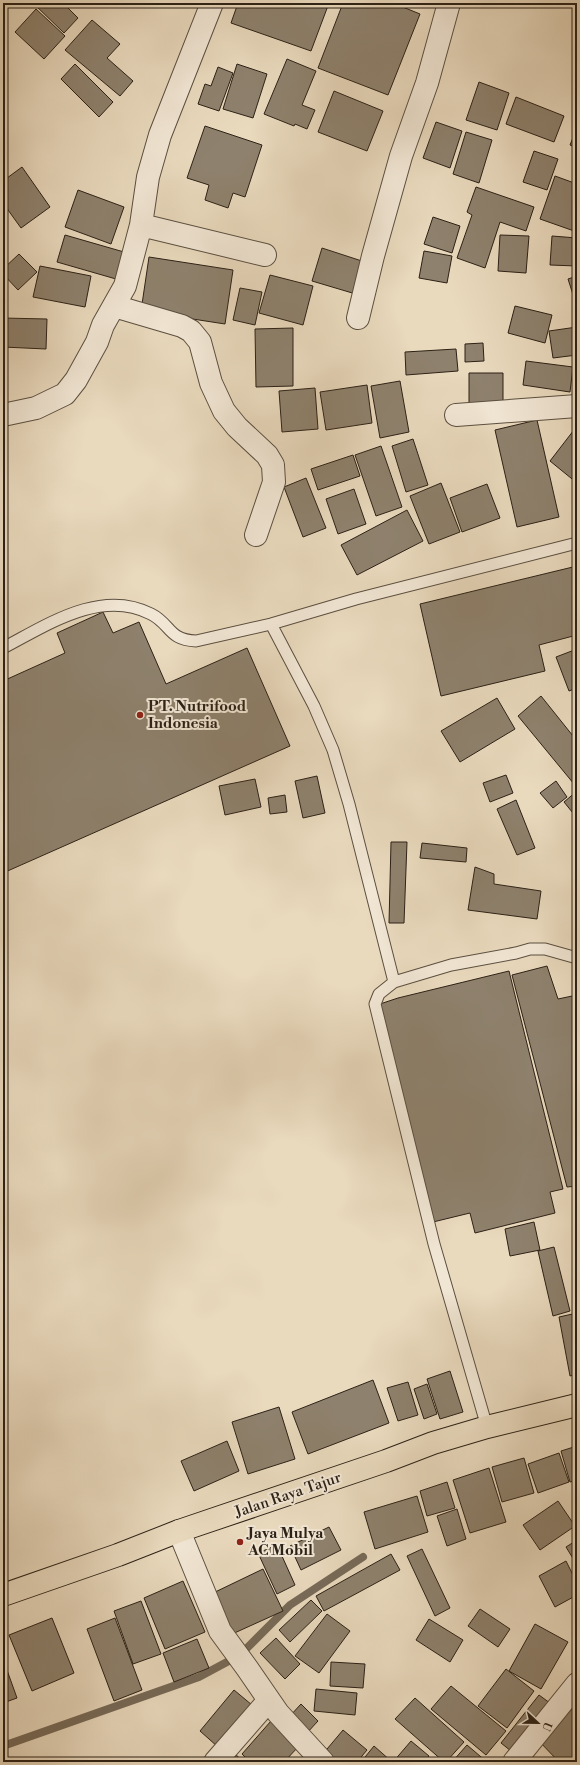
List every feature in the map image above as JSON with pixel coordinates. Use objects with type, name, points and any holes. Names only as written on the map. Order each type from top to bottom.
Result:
[{"type":"highway","name":"Jalan Raya Tajur","points":[[3,1595],[118,1555],[179,1531],[342,1477],[433,1443],[487,1427],[577,1405]]},
{"type":"street","points":[[358,318],[395,179],[427,83],[449,3]]},
{"type":"street","points":[[3,416],[36,408],[65,394],[76,380],[97,342],[103,325],[125,286],[141,225],[148,177],[160,135],[209,4]]},
{"type":"street","points":[[141,225],[265,256]]},
{"type":"street","points":[[114,306],[182,326],[191,331],[200,342],[211,383],[224,411],[237,427],[267,455],[273,465],[274,482],[256,535]]},
{"type":"street","points":[[456,415],[577,406]]},
{"type":"street","points":[[179,1531],[220,1631],[248,1668],[278,1713],[323,1762]]},
{"type":"street","points":[[514,1762],[577,1684]]},
{"type":"street","points":[[215,1762],[268,1700]]},
{"type":"lane","points":[[3,648],[73,612],[103,605],[136,606],[157,617],[174,636],[186,641],[196,641],[270,624],[378,594],[577,543]]},
{"type":"lane","points":[[270,624],[314,706],[333,750],[349,804],[394,982]]},
{"type":"lane","points":[[487,1427],[434,1244],[375,1004],[379,994],[394,982],[451,965],[530,949],[545,949],[577,958]]},
{"type":"building","points":[[63,3],[78,18],[64,33],[34,4]]},
{"type":"building","points":[[238,3],[329,3],[311,51],[231,23]]},
{"type":"building","points":[[343,3],[393,3],[420,14],[388,95],[318,68]]},
{"type":"building","points":[[36,9],[65,36],[44,59],[15,32]]},
{"type":"building","points":[[92,20],[120,44],[107,58],[133,81],[120,96],[65,50]]},
{"type":"building","points":[[287,59],[316,71],[302,105],[315,110],[307,129],[295,124],[294,126],[264,114]]},
{"type":"building","points":[[75,64],[113,102],[99,117],[61,79]]},
{"type":"building","points":[[237,64],[267,74],[253,118],[223,109]]},
{"type":"building","points":[[218,67],[233,73],[219,111],[198,104],[205,84],[211,86]]},
{"type":"building","points":[[479,82],[509,93],[497,130],[466,120]]},
{"type":"building","points":[[334,91],[383,111],[367,151],[318,132]]},
{"type":"building","points":[[516,97],[564,116],[554,142],[506,124]]},
{"type":"building","points":[[436,122],[462,131],[450,168],[423,158]]},
{"type":"building","points":[[205,126],[262,145],[245,197],[233,193],[228,208],[205,200],[209,185],[187,178]]},
{"type":"building","points":[[577,128],[577,148],[570,145]]},
{"type":"building","points":[[466,132],[492,140],[479,183],[453,174]]},
{"type":"building","points":[[534,151],[558,159],[547,190],[523,182]]},
{"type":"building","points":[[22,167],[50,207],[21,228],[3,203],[3,181]]},
{"type":"building","points":[[555,176],[577,184],[577,232],[540,219]]},
{"type":"building","points":[[476,187],[534,207],[526,231],[500,222],[485,268],[457,258],[472,215],[467,212]]},
{"type":"building","points":[[78,190],[124,207],[111,244],[65,227]]},
{"type":"building","points":[[433,217],[460,226],[452,253],[424,244]]},
{"type":"building","points":[[65,235],[124,252],[116,279],[57,262]]},
{"type":"building","points":[[500,235],[529,236],[526,273],[498,271]]},
{"type":"building","points":[[552,236],[577,238],[577,266],[550,265]]},
{"type":"building","points":[[322,248],[368,263],[359,295],[312,281]]},
{"type":"building","points":[[424,251],[452,256],[447,283],[419,278]]},
{"type":"building","points":[[19,254],[37,272],[18,290],[3,274],[3,269]]},
{"type":"building","points":[[149,257],[233,270],[225,324],[141,311]]},
{"type":"building","points":[[40,266],[91,276],[85,307],[33,297]]},
{"type":"building","points":[[270,275],[313,286],[303,325],[259,313]]},
{"type":"building","points":[[577,276],[577,307],[568,279]]},
{"type":"building","points":[[240,288],[262,292],[255,325],[233,320]]},
{"type":"building","points":[[515,306],[552,315],[545,343],[508,333]]},
{"type":"building","points":[[3,318],[47,319],[46,349],[3,347]]},
{"type":"building","points":[[577,327],[577,355],[553,358],[549,331]]},
{"type":"building","points":[[293,328],[293,386],[256,387],[255,329]]},
{"type":"building","points":[[483,343],[484,361],[465,362],[465,344]]},
{"type":"building","points":[[456,349],[458,371],[406,375],[405,352]]},
{"type":"building","points":[[526,361],[573,367],[570,392],[523,385]]},
{"type":"building","points":[[469,373],[503,373],[503,405],[469,404]]},
{"type":"building","points":[[400,381],[409,432],[380,438],[371,386]]},
{"type":"building","points":[[367,385],[372,423],[326,430],[320,392]]},
{"type":"building","points":[[315,388],[318,429],[282,432],[279,391]]},
{"type":"building","points":[[537,420],[559,517],[517,527],[495,430]]},
{"type":"building","points":[[577,426],[577,483],[550,461]]},
{"type":"building","points":[[413,439],[428,485],[406,492],[392,446]]},
{"type":"building","points":[[381,446],[402,507],[376,516],[355,455]]},
{"type":"building","points":[[353,455],[360,476],[318,490],[311,469]]},
{"type":"building","points":[[306,478],[326,528],[303,537],[284,487]]},
{"type":"building","points":[[441,483],[460,532],[429,544],[410,496]]},
{"type":"building","points":[[487,484],[500,518],[462,532],[450,498]]},
{"type":"building","points":[[354,489],[366,524],[338,534],[326,499]]},
{"type":"building","points":[[407,510],[423,541],[357,575],[341,545]]},
{"type":"building","points":[[577,566],[577,635],[539,645],[545,671],[441,696],[420,604]]},
{"type":"building","name":"PT. Nutrifood Indonesia","points":[[103,612],[113,633],[139,622],[166,684],[247,648],[290,746],[3,873],[3,681],[65,653],[57,633]]},
{"type":"building","points":[[577,649],[577,688],[569,691],[556,657]]},
{"type":"building","points":[[541,696],[577,741],[577,782],[574,784],[518,716]]},
{"type":"building","points":[[497,698],[515,729],[460,762],[441,731]]},
{"type":"building","points":[[506,775],[513,793],[490,802],[483,783]]},
{"type":"building","points":[[317,776],[325,813],[303,818],[295,781]]},
{"type":"building","points":[[255,779],[261,807],[225,815],[219,786]]},
{"type":"building","points":[[556,781],[567,797],[553,808],[540,793]]},
{"type":"building","points":[[577,791],[577,818],[564,802]]},
{"type":"building","points":[[285,795],[287,812],[270,814],[268,798]]},
{"type":"building","points":[[516,800],[535,848],[517,855],[497,809]]},
{"type":"building","points":[[391,842],[407,842],[404,923],[389,923]]},
{"type":"building","points":[[422,843],[467,848],[466,862],[420,858]]},
{"type":"building","points":[[475,867],[494,874],[494,884],[541,891],[537,919],[468,910]]},
{"type":"building","points":[[547,966],[558,999],[577,995],[577,1186],[567,1187],[512,975]]},
{"type":"building","points":[[509,971],[563,1189],[550,1192],[555,1213],[475,1233],[470,1213],[433,1222],[380,1004],[398,998]]},
{"type":"building","points":[[534,1222],[540,1250],[510,1256],[505,1229]]},
{"type":"building","points":[[554,1247],[570,1311],[553,1316],[538,1251]]},
{"type":"building","points":[[577,1313],[577,1374],[570,1376],[559,1317]]},
{"type":"building","points":[[450,1371],[463,1412],[440,1419],[427,1379]]},
{"type":"building","points":[[373,1380],[389,1423],[308,1454],[292,1412]]},
{"type":"building","points":[[408,1382],[418,1415],[398,1421],[387,1388]]},
{"type":"building","points":[[427,1384],[437,1414],[424,1419],[414,1389]]},
{"type":"building","points":[[279,1407],[295,1459],[248,1474],[232,1422]]},
{"type":"building","points":[[227,1441],[239,1471],[194,1491],[181,1461]]},
{"type":"building","points":[[577,1446],[577,1480],[570,1482],[561,1451]]},
{"type":"building","points":[[559,1453],[569,1482],[538,1493],[528,1464]]},
{"type":"building","points":[[524,1458],[534,1493],[502,1502],[492,1467]]},
{"type":"building","points":[[489,1468],[506,1522],[470,1533],[453,1480]]},
{"type":"building","points":[[447,1482],[455,1508],[427,1516],[420,1491]]},
{"type":"building","points":[[417,1496],[428,1532],[375,1549],[364,1512]]},
{"type":"building","points":[[558,1501],[575,1526],[540,1550],[523,1525]]},
{"type":"building","points":[[457,1509],[466,1539],[447,1546],[437,1516]]},
{"type":"building","points":[[329,1527],[341,1550],[301,1570],[290,1546]]},
{"type":"building","points":[[577,1540],[577,1565],[566,1547]]},
{"type":"building","points":[[277,1545],[295,1585],[277,1594],[258,1553]]},
{"type":"building","points":[[422,1549],[450,1608],[435,1616],[407,1556]]},
{"type":"building","points":[[391,1554],[400,1570],[324,1611],[316,1596]]},
{"type":"building","points":[[566,1561],[577,1583],[577,1595],[555,1607],[539,1576]]},
{"type":"building","points":[[263,1569],[283,1611],[230,1635],[211,1594]]},
{"type":"building","points":[[183,1581],[205,1632],[165,1649],[144,1598]]},
{"type":"building","points":[[311,1600],[322,1611],[290,1642],[279,1630]]},
{"type":"building","points":[[141,1601],[161,1654],[133,1664],[114,1611]]},
{"type":"building","points":[[480,1609],[510,1629],[498,1647],[468,1626]]},
{"type":"building","points":[[327,1614],[350,1631],[319,1673],[295,1656]]},
{"type":"building","points":[[52,1618],[74,1673],[32,1691],[9,1635]]},
{"type":"building","points":[[115,1618],[142,1690],[114,1701],[87,1629]]},
{"type":"building","points":[[429,1619],[463,1640],[450,1662],[416,1640]]},
{"type":"building","points":[[535,1624],[568,1642],[541,1689],[509,1671]]},
{"type":"building","points":[[276,1638],[300,1664],[285,1679],[260,1653]]},
{"type":"building","points":[[197,1639],[209,1668],[174,1682],[163,1653]]},
{"type":"building","points":[[3,1659],[17,1698],[3,1703]]},
{"type":"building","points":[[331,1662],[365,1664],[363,1688],[330,1686]]},
{"type":"building","points":[[506,1669],[534,1691],[507,1728],[478,1706]]},
{"type":"building","points":[[451,1686],[506,1731],[486,1755],[431,1709]]},
{"type":"building","points":[[316,1689],[357,1693],[355,1715],[314,1711]]},
{"type":"building","points":[[234,1690],[252,1705],[218,1747],[200,1731]]},
{"type":"building","points":[[539,1695],[554,1706],[516,1755],[501,1743]]},
{"type":"building","points":[[415,1698],[464,1742],[446,1762],[444,1762],[395,1719]]},
{"type":"building","points":[[577,1702],[577,1759],[574,1762],[559,1762],[538,1740]]},
{"type":"building","points":[[301,1704],[318,1721],[306,1734],[289,1717]]},
{"type":"building","points":[[271,1721],[299,1746],[284,1762],[250,1762],[242,1754]]},
{"type":"building","points":[[343,1730],[367,1750],[357,1762],[330,1762],[322,1755]]},
{"type":"building","points":[[411,1741],[429,1756],[424,1762],[393,1762]]},
{"type":"building","points":[[467,1745],[487,1762],[452,1762]]},
{"type":"building","points":[[374,1746],[391,1761],[361,1762]]},
{"type":"building","points":[[235,1754],[244,1762],[228,1762]]},
{"type":"waterway","points":[[3,1746],[199,1677],[240,1655],[290,1605],[363,1557]]},
{"type":"place","name":"PT. Nutrifood Indonesia","points":[[140,715]]},
{"type":"place","name":"Jaya Mulya AC Mobil","points":[[240,1542]]}]
